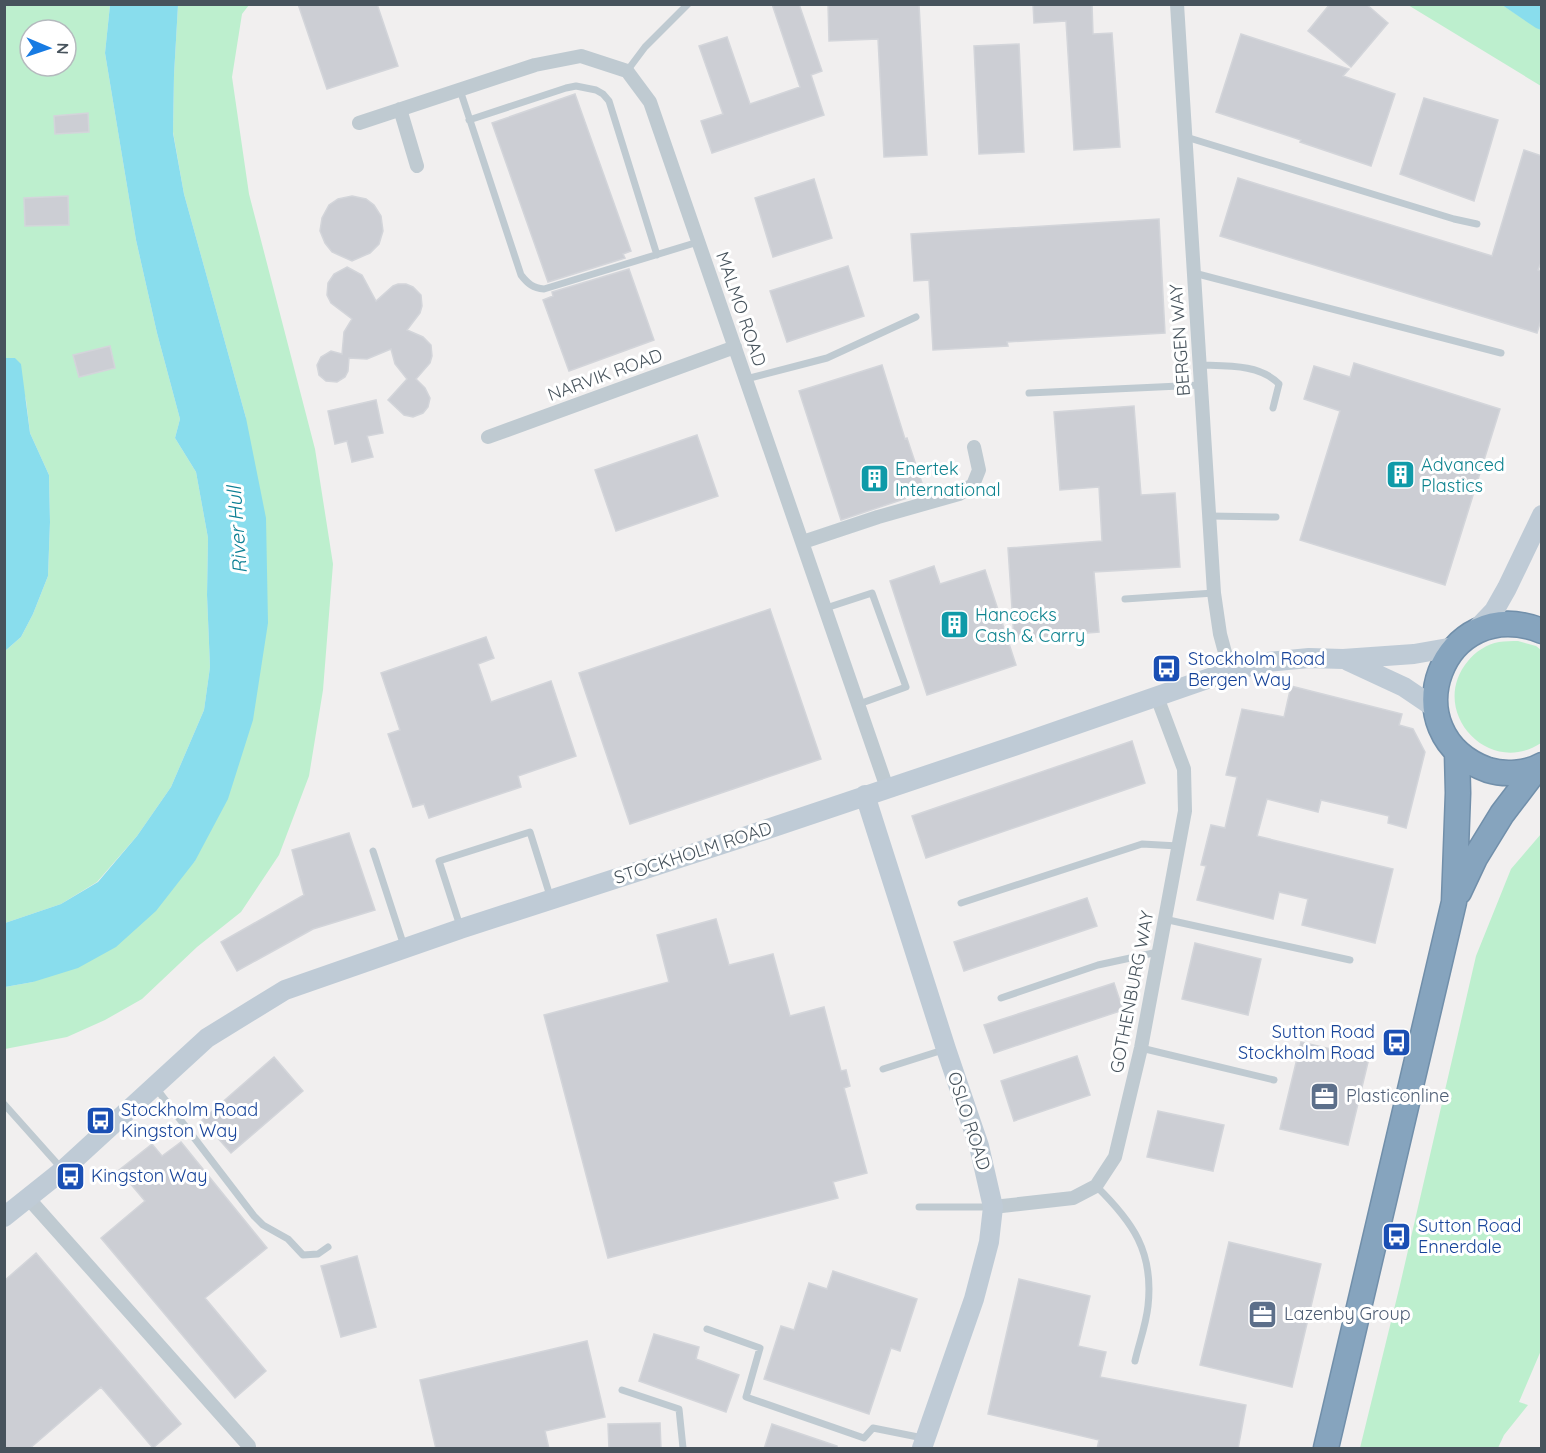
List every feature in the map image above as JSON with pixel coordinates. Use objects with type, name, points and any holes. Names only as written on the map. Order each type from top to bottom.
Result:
[{"type":"highway","points":[[1539,766],[1516,773],[1494,772],[1474,764],[1456,752],[1442,732],[1435,708],[1435,686],[1442,665],[1454,647],[1474,632],[1496,624],[1518,624],[1542,631]]},
{"type":"highway","points":[[1326,1449],[1454,902],[1458,792],[1456,752]]},
{"type":"highway","points":[[1454,902],[1475,858],[1502,814],[1539,766]]},
{"type":"street","name":"BERGEN WAY","points":[[1177,4],[1214,593],[1220,634],[1230,671]]},
{"type":"street","points":[[358,123],[535,65],[581,56],[627,71]]},
{"type":"street","name":"MALMO ROAD","points":[[627,71],[650,102],[887,788]]},
{"type":"street","points":[[400,109],[417,166]]},
{"type":"street","name":"NARVIK ROAD","points":[[488,437],[735,347]]},
{"type":"street","points":[[803,542],[878,517],[959,494],[973,484],[979,470],[974,447]]},
{"type":"street","points":[[1474,632],[1494,611],[1542,514]]},
{"type":"street","name":"STOCKHOLM ROAD","points":[[4,1217],[63,1170],[207,1038],[285,990],[460,929],[887,788],[1230,671],[1268,662],[1414,654],[1454,647]]},
{"type":"street","points":[[1343,659],[1404,687],[1435,708]]},
{"type":"street","name":"GOTHENBURG WAY","points":[[1096,1186],[1115,1157],[1141,1048],[1185,811],[1184,769],[1157,697]]},
{"type":"street","name":"OSLO ROAD","points":[[865,795],[979,1146],[993,1207],[989,1242],[974,1299],[924,1443]]},
{"type":"street","points":[[993,1207],[1073,1198],[1096,1186]]},
{"type":"street","points":[[28,1198],[249,1446]]},
{"type":"lane","points":[[627,71],[645,47],[688,4]]},
{"type":"lane","points":[[469,120],[566,88],[586,87],[603,94],[609,101],[657,255]]},
{"type":"lane","points":[[460,90],[521,274],[528,284],[544,289],[698,242]]},
{"type":"lane","points":[[1186,137],[1477,224]]},
{"type":"lane","points":[[1194,273],[1501,353]]},
{"type":"lane","points":[[746,379],[826,358],[916,317]]},
{"type":"lane","points":[[1200,365],[1241,367],[1271,375],[1279,384],[1273,408]]},
{"type":"lane","points":[[1029,393],[1201,385]]},
{"type":"lane","points":[[1209,516],[1276,517]]},
{"type":"lane","points":[[826,608],[872,593],[906,687],[859,704]]},
{"type":"lane","points":[[1125,599],[1214,593]]},
{"type":"lane","points":[[460,929],[439,861],[530,832],[552,900]]},
{"type":"lane","points":[[961,903],[1142,844],[1178,846]]},
{"type":"lane","points":[[373,851],[405,948]]},
{"type":"lane","points":[[1164,919],[1350,960]]},
{"type":"lane","points":[[1001,998],[1098,965],[1158,952]]},
{"type":"lane","points":[[1141,1048],[1274,1080]]},
{"type":"lane","points":[[883,1069],[946,1049]]},
{"type":"lane","points":[[154,1086],[263,1225],[288,1239],[303,1255],[318,1254],[328,1247]]},
{"type":"lane","points":[[4,1104],[63,1170]]},
{"type":"lane","points":[[1096,1186],[1118,1207],[1131,1225],[1145,1258],[1149,1291],[1148,1308],[1135,1361]]},
{"type":"lane","points":[[919,1208],[993,1207]]},
{"type":"lane","points":[[706,1329],[760,1348],[746,1397],[864,1438],[873,1428],[924,1443]]},
{"type":"lane","points":[[622,1390],[680,1409],[683,1449]]},
{"type":"green space","points":[[4,5],[110,5],[105,53],[136,240],[157,333],[180,419],[175,438],[196,472],[208,538],[207,595],[210,667],[204,710],[171,787],[137,836],[97,882],[61,904],[5,923],[5,651],[21,637],[48,576],[50,522],[49,475],[30,433],[26,400],[15,358],[5,358]]},
{"type":"green space","points":[[178,5],[249,5],[242,14],[232,77],[249,194],[315,449],[333,564],[323,690],[309,776],[279,855],[241,912],[197,947],[142,999],[105,1020],[67,1037],[5,1049],[5,987],[33,982],[195,861],[246,418],[184,194],[173,132]]},
{"type":"green space","points":[[1408,5],[1502,5],[1541,30],[1541,86]]},
{"type":"green space","points":[[1518,641],[1536,646],[1541,650],[1541,743],[1521,752],[1501,752],[1484,745],[1469,734],[1459,718],[1455,699],[1457,680],[1468,661],[1482,649],[1499,642]]},
{"type":"green space","points":[[1541,834],[1542,1348],[1519,1402],[1528,1405],[1504,1435],[1498,1448],[1360,1448],[1476,956],[1511,869]]},
{"type":"water","name":"River Hull","points":[[110,5],[178,5],[173,133],[184,194],[246,418],[266,518],[268,623],[253,720],[228,799],[195,861],[156,911],[116,947],[78,968],[33,982],[5,987],[5,923],[61,904],[98,882],[137,836],[171,787],[204,710],[210,667],[207,595],[208,538],[196,472],[175,438],[180,419],[157,333],[136,240],[105,53]]},
{"type":"water","points":[[1502,5],[1541,5],[1541,30],[1536,28]]},
{"type":"water","points":[[5,358],[15,358],[21,364],[30,433],[49,475],[50,522],[48,576],[21,637],[5,651]]},
{"type":"building","points":[[298,4],[377,4],[398,66],[327,89]]},
{"type":"building","points":[[772,4],[799,4],[822,71],[811,75],[824,115],[712,153],[701,121],[723,114],[699,46],[727,37],[750,104],[800,87]]},
{"type":"building","points":[[828,4],[919,4],[927,155],[884,157],[878,39],[829,41]]},
{"type":"building","points":[[1033,4],[1092,4],[1093,34],[1112,33],[1120,147],[1074,150],[1066,21],[1034,23]]},
{"type":"building","points":[[1330,4],[1366,4],[1388,23],[1351,67],[1308,31]]},
{"type":"building","points":[[1241,34],[1349,69],[1343,76],[1395,94],[1371,166],[1216,112]]},
{"type":"building","points":[[1019,44],[1024,152],[979,154],[974,46]]},
{"type":"building","points":[[575,94],[631,251],[623,254],[625,258],[548,282],[492,123]]},
{"type":"building","points":[[1424,98],[1498,120],[1474,201],[1400,174]]},
{"type":"building","points":[[88,113],[89,132],[55,134],[54,116]]},
{"type":"building","points":[[1524,150],[1542,156],[1542,260],[1538,270],[1542,271],[1542,317],[1537,333],[1220,236],[1238,178],[1492,256]]},
{"type":"building","points":[[814,179],[832,238],[773,257],[755,198]]},
{"type":"building","points":[[68,196],[69,225],[25,226],[24,198]]},
{"type":"building","points":[[352,196],[366,199],[374,205],[381,216],[383,231],[379,244],[370,253],[352,261],[332,252],[320,231],[322,218],[329,205],[338,199]]},
{"type":"building","points":[[1159,219],[1165,333],[1007,342],[1008,346],[933,350],[929,280],[914,281],[911,234]]},
{"type":"building","points":[[848,266],[864,316],[787,342],[770,291]]},
{"type":"building","points":[[347,267],[362,275],[376,301],[398,284],[413,287],[421,295],[420,313],[407,330],[423,337],[431,345],[430,363],[416,379],[425,388],[430,398],[428,407],[423,413],[413,417],[404,415],[388,400],[407,379],[395,364],[391,349],[367,359],[349,358],[345,377],[337,382],[326,381],[319,375],[317,365],[321,357],[331,351],[342,354],[344,332],[352,319],[331,303],[327,295],[328,283],[334,274]]},
{"type":"building","points":[[629,269],[654,340],[569,371],[543,300],[553,296],[552,292]]},
{"type":"building","points":[[110,346],[115,368],[79,377],[73,355]]},
{"type":"building","name":"Advanced Plastics","points":[[1354,363],[1500,409],[1445,585],[1300,540],[1340,411],[1304,399],[1314,366],[1350,377]]},
{"type":"building","points":[[882,365],[905,439],[907,438],[925,492],[841,520],[799,391]]},
{"type":"building","points":[[376,400],[383,433],[367,436],[373,457],[352,462],[347,441],[335,444],[328,411]]},
{"type":"building","points":[[1134,406],[1141,495],[1175,493],[1180,567],[1094,572],[1099,632],[1014,639],[1008,548],[1102,541],[1099,487],[1060,490],[1054,412]]},
{"type":"building","points":[[697,435],[718,496],[616,531],[595,470]]},
{"type":"building","name":"Hancocks Cash & Carry","points":[[934,566],[940,584],[985,570],[1016,665],[927,695],[890,581]]},
{"type":"building","points":[[770,609],[821,759],[630,824],[579,673]]},
{"type":"building","points":[[486,637],[494,658],[478,664],[491,702],[551,681],[576,756],[518,776],[521,787],[429,818],[424,804],[413,807],[388,734],[400,730],[381,673]]},
{"type":"building","points":[[1291,686],[1402,714],[1399,725],[1413,729],[1425,752],[1406,828],[1388,823],[1389,816],[1321,800],[1318,812],[1267,799],[1257,836],[1393,869],[1375,943],[1302,925],[1308,899],[1279,892],[1273,919],[1197,900],[1206,866],[1201,865],[1211,825],[1225,828],[1237,777],[1226,775],[1242,709],[1284,717]]},
{"type":"building","points":[[1132,741],[1145,783],[926,858],[912,816]]},
{"type":"building","points":[[349,833],[375,910],[313,929],[237,971],[221,942],[304,895],[292,850]]},
{"type":"building","points":[[1087,898],[1097,926],[964,971],[954,942]]},
{"type":"building","points":[[716,919],[729,965],[773,954],[790,1016],[824,1007],[841,1071],[846,1070],[850,1086],[844,1088],[867,1173],[833,1182],[838,1198],[608,1258],[544,1015],[669,982],[657,935]]},
{"type":"building","points":[[1195,943],[1261,959],[1248,1015],[1182,999]]},
{"type":"building","points":[[1114,983],[1123,1010],[994,1053],[984,1025]]},
{"type":"building","points":[[1301,1042],[1369,1058],[1348,1145],[1280,1129]]},
{"type":"building","points":[[1077,1056],[1090,1095],[1014,1121],[1001,1081]]},
{"type":"building","points":[[274,1057],[303,1091],[231,1153],[202,1120]]},
{"type":"building","points":[[1158,1111],[1224,1125],[1213,1171],[1147,1157]]},
{"type":"building","points":[[181,1142],[267,1248],[205,1298],[266,1371],[235,1398],[101,1238],[145,1201],[119,1170],[152,1144],[162,1156]]},
{"type":"building","points":[[1229,1242],[1321,1264],[1292,1387],[1200,1365]]},
{"type":"building","points":[[36,1253],[181,1424],[153,1448],[101,1387],[29,1449],[4,1449],[4,1281]]},
{"type":"building","points":[[357,1256],[376,1327],[341,1337],[321,1266]]},
{"type":"building","points":[[833,1271],[917,1299],[900,1351],[891,1348],[869,1414],[764,1379],[781,1326],[794,1330],[809,1283],[827,1289]]},
{"type":"building","points":[[1019,1279],[1090,1296],[1078,1346],[1106,1352],[1100,1377],[1246,1405],[1238,1449],[1097,1449],[1099,1440],[988,1414]]},
{"type":"building","points":[[654,1334],[699,1347],[696,1359],[739,1375],[726,1412],[639,1381]]},
{"type":"building","points":[[587,1341],[605,1417],[545,1431],[549,1449],[436,1449],[420,1380]]},
{"type":"building","points":[[660,1423],[661,1449],[609,1449],[608,1424]]},
{"type":"building","points":[[772,1424],[837,1446],[837,1449],[764,1449]]},
{"type":"place","name":"Advanced Plastics","points":[[1400,475]]},
{"type":"place","name":"Enertek International","points":[[874,479]]},
{"type":"place","name":"Hancocks Cash & Carry","points":[[954,625]]},
{"type":"place","name":"Stockholm Road Bergen Way","points":[[1167,669]]},
{"type":"place","name":"Sutton Road Stockholm Road","points":[[1396,1042]]},
{"type":"place","name":"Plasticonline","points":[[1325,1096]]},
{"type":"place","name":"Stockholm Road Kingston Way","points":[[100,1120]]},
{"type":"place","name":"Kingston Way","points":[[70,1176]]},
{"type":"place","name":"Sutton Road Ennerdale","points":[[1397,1236]]},
{"type":"place","name":"Lazenby Group","points":[[1263,1314]]}]
